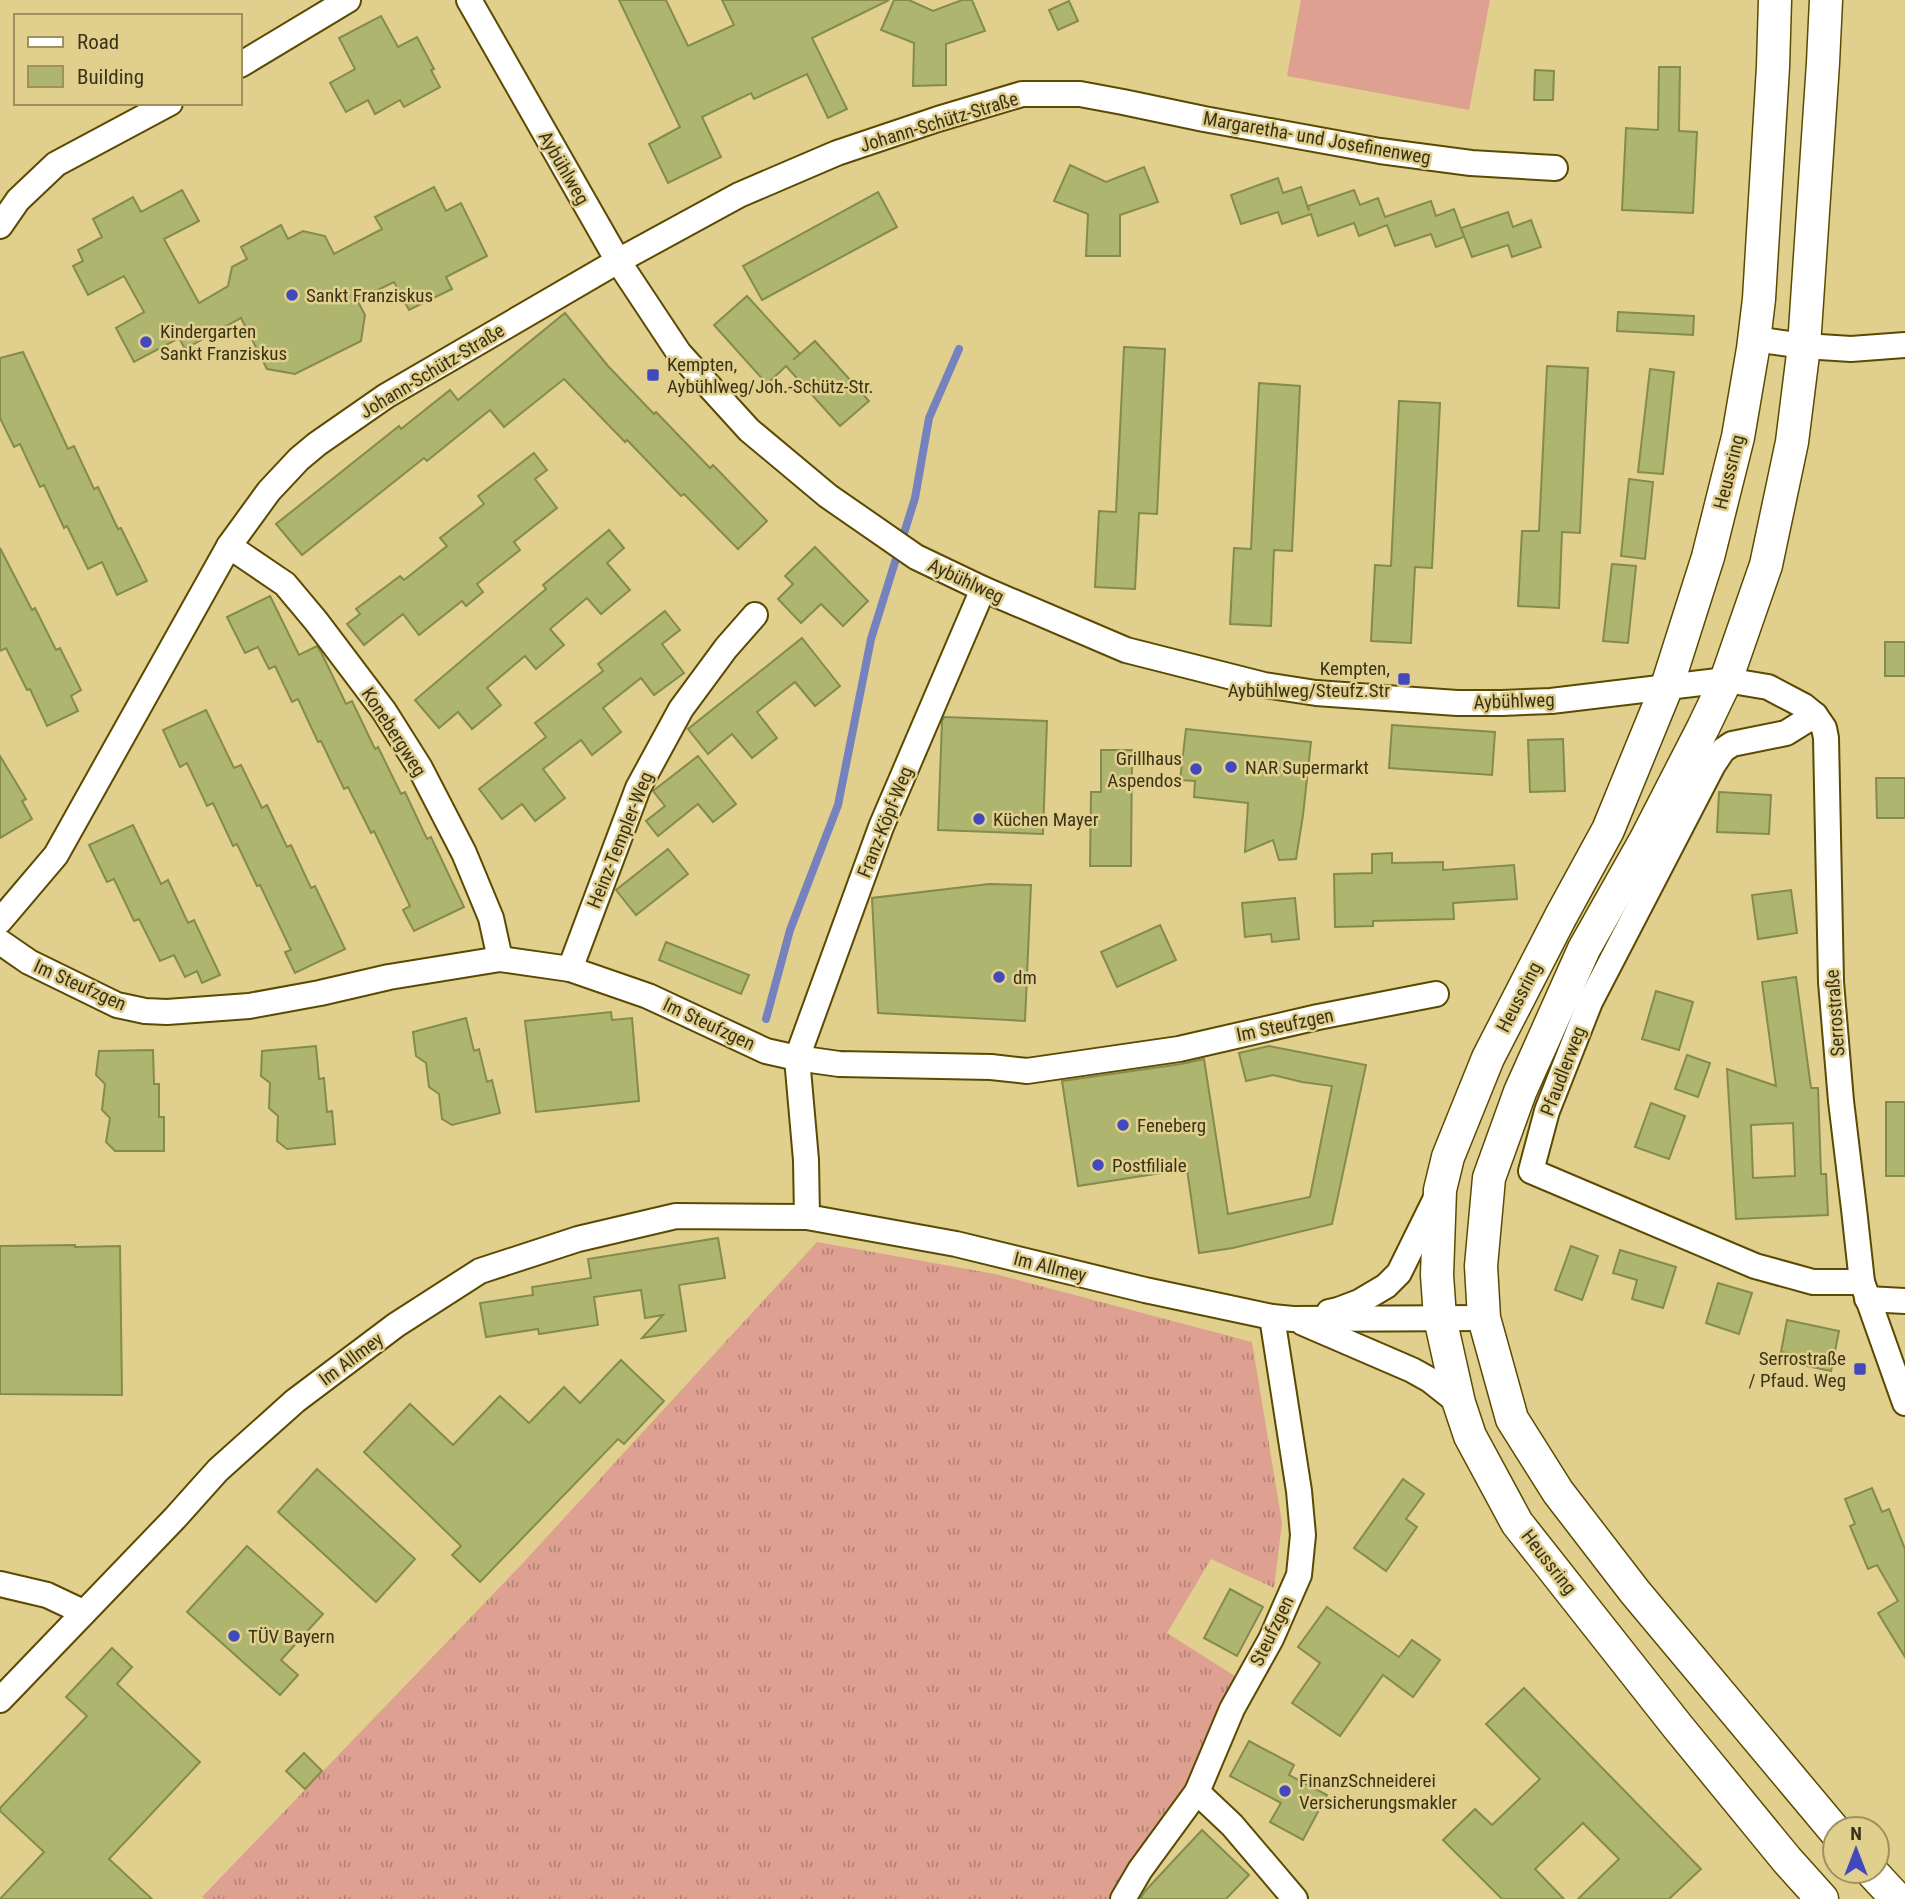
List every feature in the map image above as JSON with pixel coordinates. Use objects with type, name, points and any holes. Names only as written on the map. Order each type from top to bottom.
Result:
[{"type":"main road","name":"Heussring","points":[[1775,0],[1759,299],[1738,438],[1708,557],[1667,686],[1608,830],[1488,1058],[1448,1157],[1440,1190],[1437,1275],[1440,1318],[1459,1404],[1470,1436],[1517,1523],[1678,1727],[1822,1899]]},
{"type":"main road","name":"Heussring","points":[[1822,1815],[1635,1592],[1558,1492],[1513,1419],[1484,1318],[1481,1266],[1489,1178],[1520,1091],[1584,949],[1646,839],[1726,680],[1766,565],[1792,442],[1804,346],[1826,0]]},
{"type":"main road","points":[[1884,1885],[1897,1899]]},
{"type":"street","points":[[242,64],[348,0]]},
{"type":"street","name":"Aybühlweg","points":[[469,0],[618,261],[680,353],[749,430],[828,496],[916,557],[983,589],[1126,650],[1264,685],[1316,693],[1457,703],[1502,703],[1563,699],[1726,680]]},
{"type":"street","name":"Johann-Schütz-Straße","points":[[0,921],[57,855],[229,546],[270,491],[299,459],[317,444],[386,396],[618,261],[740,195],[837,153],[938,118],[1022,94],[1080,94]]},
{"type":"street","name":"Margaretha- und Josefinenweg","points":[[1080,94],[1380,151],[1471,163],[1555,167]]},
{"type":"street","points":[[0,226],[18,200],[57,164],[166,105]]},
{"type":"street","points":[[1754,340],[1851,349],[1905,345]]},
{"type":"street","name":"Konebergweg","points":[[229,546],[285,584],[384,711],[420,768],[464,853],[491,918],[500,960]]},
{"type":"street","name":"Franz-Köpf-Weg","points":[[797,1058],[881,827],[983,589]]},
{"type":"street","name":"Heinz-Templer-Weg","points":[[570,969],[638,788],[681,709],[726,648],[755,615]]},
{"type":"street","points":[[1726,680],[1768,687],[1804,706],[1815,715]]},
{"type":"street","name":"Serrostraße","points":[[1815,715],[1824,728],[1826,738],[1831,982],[1865,1291],[1905,1403]]},
{"type":"street","name":"Pfaudlerweg","points":[[1815,715],[1786,733],[1732,744],[1723,750],[1713,765],[1590,1002],[1547,1111],[1531,1171],[1755,1266],[1813,1282],[1905,1301]]},
{"type":"street","name":"Im Steufzgen","points":[[0,942],[29,962],[117,1005],[145,1011],[249,1006],[388,977],[500,960],[570,969],[648,996],[766,1051],[797,1058],[839,1064],[1027,1071],[1180,1049],[1318,1017],[1436,994]]},
{"type":"street","points":[[797,1058],[806,1160],[807,1217]]},
{"type":"street","name":"Im Allmey","points":[[1282,1318],[1338,1310],[1359,1302],[1386,1286],[1399,1273],[1440,1190]]},
{"type":"street","name":"Im Allmey","points":[[0,1700],[218,1470],[295,1401],[396,1325],[481,1271],[578,1239],[676,1216],[807,1217],[956,1244],[1145,1290],[1282,1318],[1412,1370],[1430,1380],[1459,1404]]},
{"type":"street","name":"Im Allmey","points":[[1282,1318],[1484,1318]]},
{"type":"street","name":"Steufzgen","points":[[1123,1899],[1140,1870],[1197,1792],[1232,1709],[1271,1639],[1299,1574],[1303,1535],[1282,1318]]},
{"type":"street","points":[[0,1584],[47,1595],[83,1612]]},
{"type":"street","points":[[1197,1792],[1232,1825],[1295,1899]]},
{"type":"green space","points":[[1301,0],[1490,0],[1469,110],[1287,76]]},
{"type":"green space","points":[[817,1242],[995,1274],[1252,1342],[1282,1523],[1274,1588],[1211,1559],[1167,1633],[1238,1678],[1191,1787],[1117,1899],[202,1897],[522,1564]]},
{"type":"building","points":[[619,0],[666,0],[688,46],[734,25],[722,0],[889,0],[812,38],[847,109],[828,118],[807,74],[754,99],[751,93],[702,117],[721,157],[668,183],[649,144],[680,127]]},
{"type":"building","points":[[894,0],[909,0],[933,11],[962,0],[972,0],[985,31],[946,44],[946,85],[913,86],[914,43],[881,30]]},
{"type":"building","points":[[1069,1],[1078,21],[1058,30],[1049,10]]},
{"type":"building","points":[[381,16],[398,47],[417,37],[440,87],[404,107],[400,100],[375,114],[368,100],[346,112],[330,83],[355,69],[339,38]]},
{"type":"building","points":[[1659,67],[1680,67],[1679,131],[1697,132],[1693,213],[1622,210],[1626,128],[1658,130]]},
{"type":"building","points":[[1535,70],[1554,71],[1553,100],[1534,100]]},
{"type":"building","points":[[1070,165],[1106,182],[1144,167],[1158,202],[1120,215],[1120,256],[1086,256],[1088,214],[1054,201]]},
{"type":"building","points":[[1278,178],[1283,193],[1301,187],[1309,211],[1308,206],[1354,190],[1360,205],[1378,198],[1385,217],[1431,201],[1436,216],[1454,209],[1464,237],[1436,247],[1431,234],[1395,246],[1387,225],[1359,236],[1354,223],[1318,236],[1311,214],[1282,224],[1278,212],[1241,224],[1231,195]]},
{"type":"building","points":[[434,187],[446,211],[461,203],[487,256],[446,277],[452,289],[409,310],[394,282],[357,300],[365,315],[361,341],[295,374],[267,369],[241,318],[185,349],[179,338],[134,362],[116,328],[144,312],[124,276],[88,295],[73,266],[83,261],[78,250],[102,237],[93,219],[133,197],[141,212],[182,190],[199,221],[164,239],[199,303],[228,286],[232,267],[247,259],[241,247],[281,225],[288,239],[303,231],[325,236],[334,254],[382,229],[375,217]]},
{"type":"building","points":[[878,192],[897,227],[762,300],[743,266]]},
{"type":"building","points":[[1508,212],[1513,227],[1531,220],[1541,247],[1512,257],[1508,245],[1472,257],[1461,228]]},
{"type":"building","points":[[747,296],[800,354],[815,341],[869,401],[840,426],[786,366],[767,384],[714,325]]},
{"type":"building","points":[[1618,312],[1694,316],[1693,335],[1617,331]]},
{"type":"building","points":[[565,313],[608,366],[654,414],[656,412],[710,468],[713,465],[767,521],[738,549],[684,494],[681,496],[627,440],[625,442],[564,379],[504,427],[490,410],[427,461],[424,458],[302,555],[276,524],[399,426],[401,429],[450,390],[458,400]]},
{"type":"building","points":[[1124,347],[1165,349],[1157,514],[1139,513],[1135,589],[1095,587],[1099,511],[1116,512]]},
{"type":"building","points":[[23,352],[68,449],[74,446],[94,489],[98,487],[147,581],[117,595],[102,562],[88,569],[67,526],[64,528],[44,485],[40,487],[20,444],[14,447],[0,418],[0,358]]},
{"type":"building","points":[[1547,366],[1588,368],[1580,533],[1562,532],[1559,608],[1518,606],[1522,531],[1539,531]]},
{"type":"building","points":[[1650,369],[1674,372],[1663,474],[1638,472]]},
{"type":"building","points":[[1259,383],[1300,386],[1292,551],[1274,550],[1271,626],[1230,624],[1234,548],[1251,549]]},
{"type":"building","points":[[1399,401],[1440,403],[1432,568],[1415,567],[1411,643],[1371,641],[1375,565],[1391,566]]},
{"type":"building","points":[[534,453],[547,470],[535,479],[557,508],[514,542],[520,550],[477,584],[483,592],[466,606],[462,601],[419,635],[403,614],[364,645],[347,624],[360,614],[356,609],[400,576],[404,580],[447,546],[440,538],[484,504],[478,496]]},
{"type":"building","points":[[1629,479],[1653,482],[1645,559],[1621,556]]},
{"type":"building","points":[[609,530],[624,548],[607,563],[630,590],[601,614],[587,598],[550,629],[564,645],[536,669],[525,656],[487,688],[501,705],[472,729],[458,712],[439,728],[415,700],[546,589],[543,585]]},
{"type":"building","points":[[815,547],[868,601],[843,626],[821,604],[801,623],[778,599],[793,584],[785,576]]},
{"type":"building","points":[[0,548],[32,610],[35,608],[56,650],[60,648],[81,690],[71,696],[78,711],[47,726],[30,689],[27,690],[6,648],[0,651]]},
{"type":"building","points":[[1612,564],[1636,566],[1628,643],[1603,641]]},
{"type":"building","points":[[270,596],[299,655],[317,646],[346,704],[352,701],[401,794],[405,792],[427,839],[431,837],[464,907],[414,931],[403,910],[410,906],[374,831],[371,833],[348,787],[344,789],[298,699],[292,702],[275,666],[269,669],[258,647],[245,653],[227,617]]},
{"type":"building","points":[[665,611],[680,630],[662,644],[684,673],[654,695],[641,678],[603,708],[621,732],[592,755],[581,740],[543,769],[565,798],[535,821],[522,804],[502,819],[479,789],[546,737],[535,723],[603,671],[598,664]]},
{"type":"building","points":[[802,638],[840,686],[815,706],[795,682],[757,712],[777,738],[752,758],[732,734],[708,754],[688,729]]},
{"type":"building","points":[[1885,642],[1905,642],[1905,676],[1885,676]]},
{"type":"building","points":[[206,710],[234,768],[241,765],[262,808],[267,805],[287,847],[291,845],[311,888],[315,886],[345,949],[295,973],[285,952],[291,950],[260,885],[257,886],[237,844],[233,846],[213,803],[207,806],[187,763],[180,767],[163,730]]},
{"type":"building","points":[[944,717],[1047,721],[1043,834],[938,830]]},
{"type":"building","points":[[1392,725],[1495,732],[1492,775],[1389,768]]},
{"type":"building","points":[[1186,729],[1311,742],[1296,859],[1279,860],[1273,840],[1245,852],[1248,803],[1194,797],[1195,781],[1180,780]]},
{"type":"building","points":[[1563,739],[1565,791],[1530,792],[1528,740]]},
{"type":"building","points":[[1101,750],[1132,750],[1131,866],[1090,866],[1091,792],[1101,792]]},
{"type":"building","points":[[0,756],[26,799],[22,801],[32,819],[0,838]]},
{"type":"building","points":[[698,756],[736,804],[713,822],[698,804],[658,836],[646,821],[665,806],[653,791]]},
{"type":"building","points":[[1876,778],[1905,778],[1905,818],[1877,818]]},
{"type":"building","points":[[1719,792],[1771,795],[1769,834],[1717,832]]},
{"type":"building","points":[[133,825],[161,884],[168,880],[188,923],[194,920],[220,975],[202,983],[197,971],[185,977],[174,955],[160,961],[139,919],[134,921],[114,879],[107,882],[89,845]]},
{"type":"building","points":[[668,849],[688,874],[636,915],[616,890]]},
{"type":"building","points":[[1392,853],[1392,863],[1443,862],[1443,870],[1514,865],[1517,899],[1453,903],[1454,919],[1373,921],[1373,926],[1335,927],[1334,874],[1372,873],[1372,854]]},
{"type":"building","points":[[989,884],[1031,885],[1025,1021],[878,1013],[872,898]]},
{"type":"building","points":[[1791,890],[1797,933],[1758,939],[1752,895]]},
{"type":"building","points":[[1295,898],[1299,939],[1272,942],[1271,934],[1245,937],[1242,903]]},
{"type":"building","points":[[1160,925],[1176,960],[1117,987],[1101,952]]},
{"type":"building","points":[[666,942],[749,975],[741,994],[659,960]]},
{"type":"building","points":[[1796,977],[1811,1088],[1818,1088],[1821,1174],[1826,1174],[1828,1215],[1736,1219],[1727,1069],[1776,1086],[1762,982]],"holes":[[[1793,1123],[1795,1176],[1753,1178],[1751,1125]]]},
{"type":"building","points":[[1656,991],[1693,1002],[1679,1050],[1642,1039]]},
{"type":"building","points":[[611,1012],[612,1020],[632,1018],[639,1101],[536,1112],[525,1021]]},
{"type":"building","points":[[466,1018],[474,1051],[479,1049],[487,1082],[492,1080],[500,1113],[452,1125],[442,1119],[439,1094],[429,1087],[426,1063],[416,1056],[413,1032]]},
{"type":"building","points":[[316,1046],[319,1079],[324,1078],[327,1112],[332,1111],[335,1144],[287,1149],[277,1141],[278,1116],[269,1108],[270,1083],[261,1076],[262,1051]]},
{"type":"building","points":[[1269,1046],[1366,1065],[1332,1224],[1233,1248],[1199,1253],[1187,1169],[1078,1186],[1062,1081],[1204,1059],[1228,1214],[1310,1197],[1332,1086],[1273,1075],[1246,1081],[1239,1053]]},
{"type":"building","points":[[153,1050],[154,1084],[159,1084],[159,1117],[164,1117],[164,1151],[115,1151],[106,1142],[110,1118],[102,1110],[105,1084],[96,1075],[99,1051]]},
{"type":"building","points":[[1687,1055],[1710,1063],[1698,1097],[1675,1089]]},
{"type":"building","points":[[1886,1102],[1905,1102],[1905,1176],[1886,1176]]},
{"type":"building","points":[[1651,1103],[1685,1116],[1669,1159],[1635,1147]]},
{"type":"building","points":[[718,1238],[725,1278],[679,1285],[686,1331],[642,1338],[663,1315],[645,1318],[641,1290],[594,1297],[598,1325],[539,1334],[538,1329],[486,1337],[480,1303],[533,1295],[532,1287],[591,1278],[588,1259]]},
{"type":"building","points":[[0,1246],[120,1246],[122,1395],[0,1394]]},
{"type":"building","points":[[1571,1246],[1598,1256],[1582,1300],[1555,1290]]},
{"type":"building","points":[[1620,1250],[1676,1267],[1663,1308],[1632,1299],[1637,1280],[1613,1273]]},
{"type":"building","points":[[1718,1283],[1752,1293],[1739,1334],[1706,1323]]},
{"type":"building","points":[[1787,1320],[1839,1331],[1831,1371],[1807,1366],[1809,1357],[1781,1352]]},
{"type":"building","points":[[621,1360],[664,1401],[624,1444],[618,1439],[480,1582],[452,1555],[461,1546],[364,1452],[410,1404],[453,1445],[500,1396],[529,1423],[564,1387],[580,1403]]},
{"type":"building","points":[[317,1469],[415,1559],[376,1602],[278,1512]]},
{"type":"building","points":[[1403,1479],[1424,1494],[1406,1519],[1417,1527],[1386,1571],[1354,1548]]},
{"type":"building","points":[[1872,1488],[1882,1512],[1889,1509],[1905,1549],[1905,1657],[1878,1613],[1898,1601],[1877,1565],[1868,1569],[1850,1526],[1855,1524],[1845,1499]]},
{"type":"building","points":[[247,1546],[323,1614],[281,1660],[298,1675],[280,1695],[187,1612]]},
{"type":"building","points":[[1230,1589],[1263,1607],[1237,1656],[1204,1638]]},
{"type":"building","points":[[1327,1607],[1399,1657],[1412,1640],[1440,1660],[1413,1697],[1383,1675],[1340,1736],[1292,1703],[1320,1663],[1298,1647]]},
{"type":"building","points":[[112,1648],[132,1667],[117,1684],[200,1762],[109,1859],[152,1899],[0,1899],[44,1852],[0,1811],[0,1808],[87,1716],[66,1697]]},
{"type":"building","points":[[1524,1688],[1701,1869],[1669,1899],[1578,1899],[1619,1859],[1583,1823],[1535,1869],[1564,1899],[1502,1899],[1443,1840],[1475,1809],[1492,1825],[1540,1779],[1486,1724]]},
{"type":"building","points":[[1249,1741],[1294,1765],[1289,1775],[1327,1795],[1303,1840],[1270,1822],[1281,1803],[1230,1776]]},
{"type":"building","points":[[304,1753],[322,1771],[305,1789],[286,1771]]},
{"type":"building","points":[[1202,1830],[1249,1875],[1226,1899],[1140,1899],[1145,1891]]},
{"type":"waterway","points":[[766,1019],[790,930],[838,805],[871,639],[915,498],[929,418],[959,349]]},
{"type":"place","name":"Sankt Franziskus","points":[[292,295]]},
{"type":"place","name":"Kindergarten Sankt Franziskus","points":[[146,342]]},
{"type":"place","name":"Kempten, Aybühlweg/Joh.-Schütz-Str.","points":[[653,375]]},
{"type":"place","name":"Kempten, Aybühlweg/Steufz.Str","points":[[1404,679]]},
{"type":"place","name":"NAR Supermarkt","points":[[1231,767]]},
{"type":"place","name":"Grillhaus Aspendos","points":[[1196,769]]},
{"type":"place","name":"Küchen Mayer","points":[[979,819]]},
{"type":"place","name":"dm","points":[[999,977]]},
{"type":"place","name":"Feneberg","points":[[1123,1125]]},
{"type":"place","name":"Postfiliale","points":[[1098,1165]]},
{"type":"place","name":"Serrostraße / Pfaud. Weg","points":[[1860,1369]]},
{"type":"place","name":"TÜV Bayern","points":[[234,1636]]},
{"type":"place","name":"FinanzSchneiderei Versicherungsmakler","points":[[1285,1791]]}]
